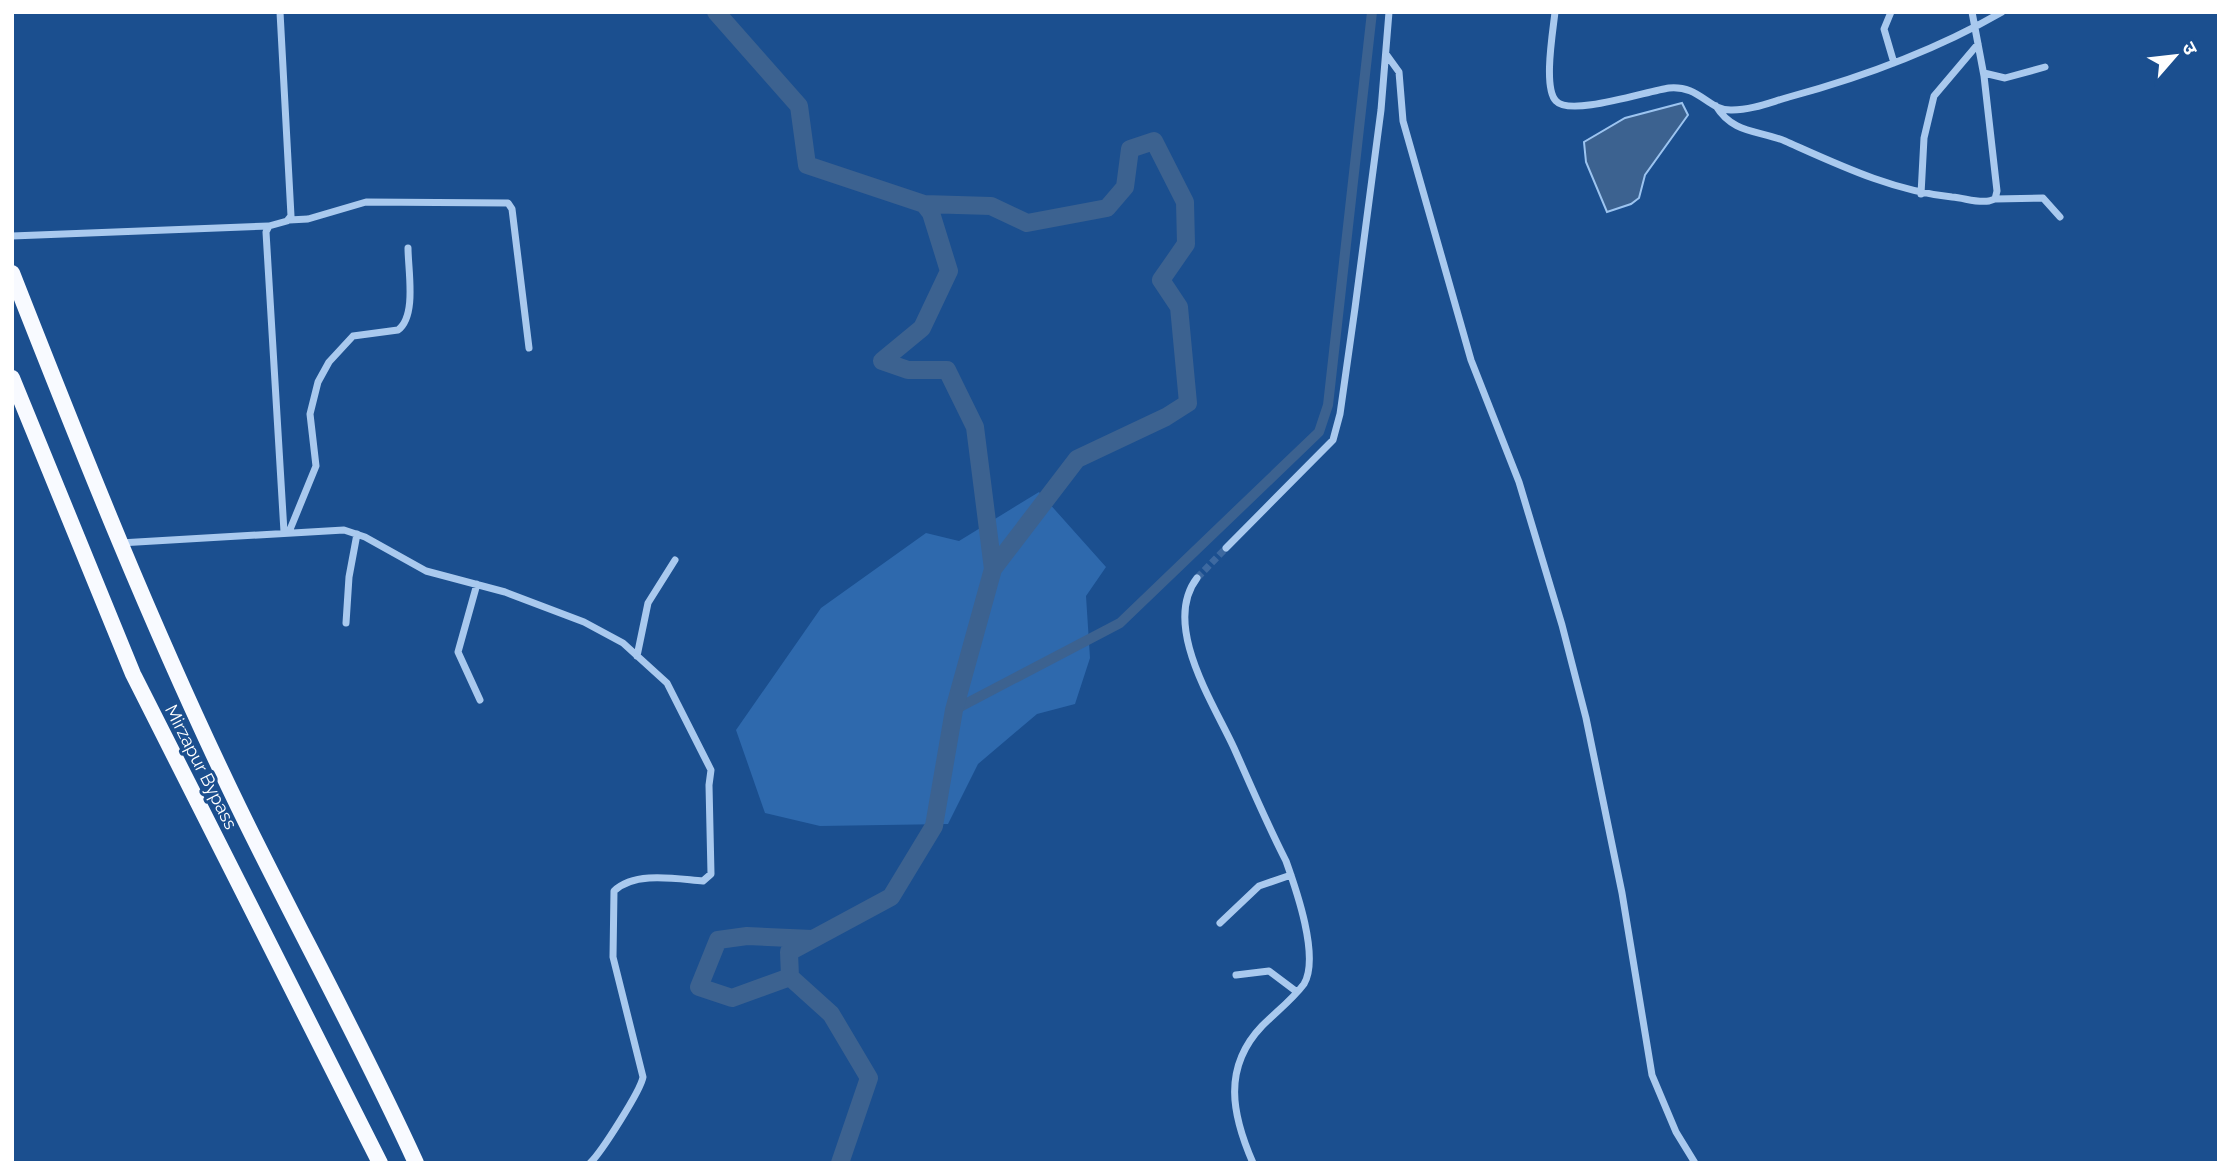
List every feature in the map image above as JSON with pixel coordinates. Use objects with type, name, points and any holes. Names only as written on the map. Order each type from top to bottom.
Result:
[{"type":"highway","points":[[12,273],[153,624],[239,809],[374,1072],[416,1163]]},
{"type":"highway","name":"Mirzapur Bypass","points":[[12,378],[132,674],[380,1163]]},
{"type":"street","points":[[280,12],[289,220]]},
{"type":"street","points":[[1226,548],[1333,440],[1340,414],[1386,54],[1389,12]]},
{"type":"street","points":[[1555,12],[1550,83],[1555,101],[1563,106],[1581,107],[1650,91],[1685,88],[1726,110],[1746,109],[1815,90],[1894,62],[1977,26],[2002,12]]},
{"type":"street","points":[[1891,12],[1884,29],[1894,62]]},
{"type":"street","points":[[1972,12],[1977,26],[1983,73],[1995,199]]},
{"type":"street","points":[[1922,194],[1924,138],[1934,96],[1978,44]]},
{"type":"street","points":[[1386,54],[1399,72],[1403,121],[1471,360],[1519,482],[1562,625],[1586,718],[1622,893],[1652,1075],[1676,1132],[1695,1163]]},
{"type":"street","points":[[1983,73],[2005,78],[2045,67]]},
{"type":"street","points":[[1716,106],[1723,117],[1746,131],[1784,141],[1836,164],[1922,194],[1978,202],[2043,198],[2060,218]]},
{"type":"street","points":[[12,236],[269,226],[289,220],[308,219],[366,202],[508,203],[512,209],[529,348]]},
{"type":"street","points":[[269,226],[266,232],[286,532]]},
{"type":"street","points":[[286,532],[316,466],[310,414],[318,382],[329,362],[353,336],[398,330],[403,326],[408,312],[408,248]]},
{"type":"street","points":[[119,543],[335,529],[357,534],[426,571],[505,592],[584,622],[623,643],[667,682],[711,771],[709,785],[712,868],[709,877],[703,881],[658,878],[623,883],[614,891],[613,957],[643,1077],[640,1089],[616,1123],[605,1147],[590,1163]]},
{"type":"street","points":[[346,623],[349,577],[357,534]]},
{"type":"street","points":[[637,656],[648,603],[676,560]]},
{"type":"street","points":[[1196,578],[1189,587],[1184,606],[1194,665],[1291,875],[1304,925],[1309,959],[1308,977],[1297,992],[1260,1028],[1246,1046],[1240,1062],[1234,1106],[1238,1129],[1253,1163]]},
{"type":"street","points":[[477,584],[458,652],[480,700]]},
{"type":"street","points":[[1220,923],[1259,886],[1291,875]]},
{"type":"street","points":[[1236,975],[1269,971],[1297,992]]},
{"type":"shaded area","points":[[1682,103],[1688,115],[1645,175],[1639,198],[1631,204],[1607,212],[1586,162],[1584,142],[1625,118]]},
{"type":"shaded area","points":[[1039,492],[1106,567],[1086,596],[1090,658],[1075,704],[1037,714],[978,764],[948,824],[820,826],[765,813],[736,730],[821,608],[926,533],[959,541]]},
{"type":"waterway","points":[[716,12],[799,106],[807,165],[924,204],[931,213],[949,271],[922,328],[882,361],[908,370],[947,370],[975,427],[993,569],[954,710],[934,826],[891,897],[789,952],[790,977],[831,1014],[869,1078],[840,1163]]},
{"type":"waterway","points":[[954,710],[1120,623],[1319,432],[1328,405],[1372,12]]},
{"type":"waterway","points":[[924,204],[991,206],[1027,223],[1107,208],[1125,187],[1130,149],[1154,141],[1185,202],[1186,244],[1161,280],[1179,307],[1188,403],[1166,417],[1077,459],[993,569]]},
{"type":"waterway","points":[[790,977],[732,998],[699,987],[718,940],[747,936],[812,939]]},
{"type":"tunnel","points":[[1197,578],[1226,548]]}]
